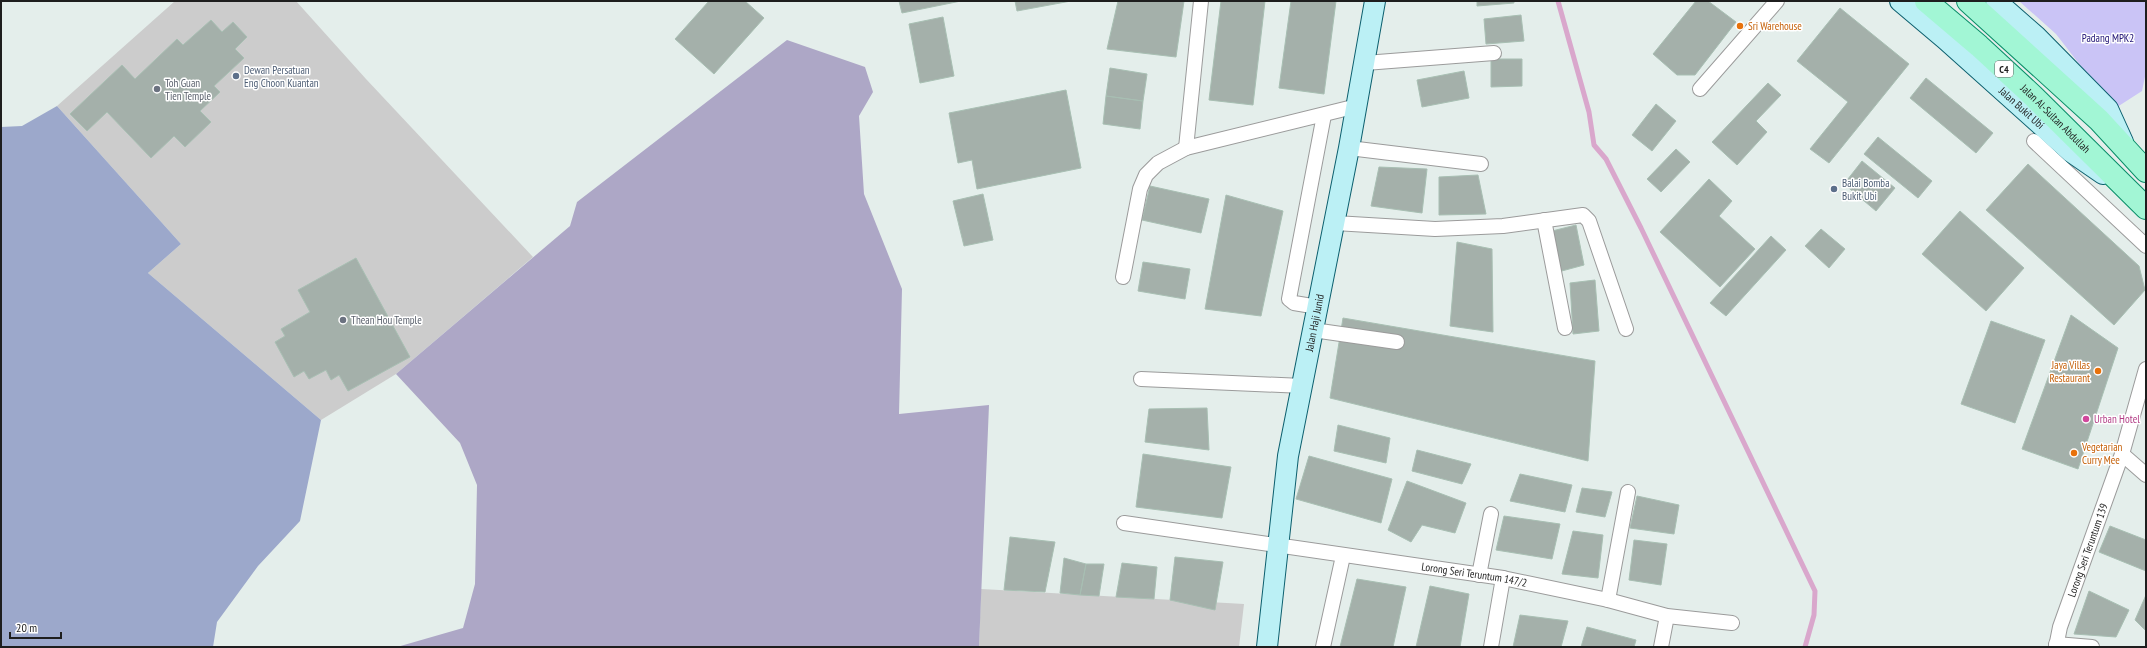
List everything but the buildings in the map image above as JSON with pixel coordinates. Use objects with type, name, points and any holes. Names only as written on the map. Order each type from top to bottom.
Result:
[{"type":"main road","name":"Jalan Al-Sultan Abdullah","points":[[1926,1],[1979,46],[2079,141],[2138,201]]},
{"type":"main road","name":"C4","points":[[1968,1],[2099,120],[2146,171]]},
{"type":"street","points":[[1186,148],[1201,1]]},
{"type":"street","name":"Jalan Haji Junid","points":[[1267,647],[1288,456],[1350,148],[1375,1]]},
{"type":"street","points":[[1700,89],[1777,1]]},
{"type":"street","name":"Jalan Bukit Ubi","points":[[1900,1],[2071,152],[2138,201]]},
{"type":"street","name":"C4","points":[[1996,1],[2036,36],[2108,109],[2125,148]]},
{"type":"street","points":[[1365,63],[1494,54]]},
{"type":"street","points":[[1123,277],[1140,189],[1146,175],[1164,160],[1186,148],[1357,106]]},
{"type":"street","points":[[1318,307],[1294,303],[1289,299],[1324,114]]},
{"type":"street","points":[[2034,141],[2146,246]]},
{"type":"street","points":[[1350,148],[1481,164]]},
{"type":"street","points":[[1335,223],[1435,229],[1503,226],[1583,215],[1587,217],[1626,329]]},
{"type":"street","points":[[1544,220],[1565,328]]},
{"type":"street","points":[[1313,330],[1397,342]]},
{"type":"street","name":"Lorong Seri Teruntum 139","points":[[2056,646],[2060,627],[2122,454],[2144,381],[2146,369]]},
{"type":"street","points":[[1141,379],[1303,386]]},
{"type":"street","points":[[2122,454],[2146,475]]},
{"type":"street","points":[[1608,600],[1628,492]]},
{"type":"street","points":[[1479,574],[1491,514]]},
{"type":"street","name":"Lorong Seri Teruntum 147/2","points":[[1124,523],[1342,556],[1479,574],[1608,600],[1667,616],[1732,623]]},
{"type":"street","points":[[1323,647],[1342,556]]},
{"type":"street","points":[[1491,647],[1503,578]]},
{"type":"street","points":[[1661,647],[1667,616]]},
{"type":"street","points":[[2056,646],[2092,647]]},
{"type":"shaded area","points":[[175,1],[296,1],[366,79],[533,257],[396,374],[321,420],[148,273],[181,244],[57,106]]},
{"type":"shaded area","points":[[787,40],[865,67],[873,92],[859,116],[864,194],[902,289],[899,414],[989,405],[979,647],[397,647],[463,628],[475,584],[477,485],[460,443],[396,374],[570,226],[577,202]]},
{"type":"shaded area","points":[[57,106],[181,244],[148,273],[321,420],[300,521],[258,566],[217,622],[213,647],[1,647],[1,127],[22,126]]},
{"type":"shaded area","points":[[981,589],[1244,604],[1239,647],[979,647]]},
{"type":"green space","name":"Padang MPK2","points":[[2019,1],[2146,1],[2146,72],[2142,91],[2114,109],[2056,34]]},
{"type":"waterway","points":[[1558,1],[1589,112],[1594,145],[1606,159],[1641,228],[1815,591],[1814,615],[1805,647]]},
{"type":"place","name":"Sri Warehouse","points":[[1740,26]]},
{"type":"place","name":"Dewan Persatuan Eng Choon Kuantan","points":[[236,76]]},
{"type":"place","name":"Toh Guan Tien Temple","points":[[157,89]]},
{"type":"place","name":"Balai Bomba Bukit Ubi","points":[[1834,189]]},
{"type":"place","name":"Thean Hou Temple","points":[[343,320]]},
{"type":"place","name":"Jaya Villas Restaurant","points":[[2098,371]]},
{"type":"place","name":"Urban Hotel","points":[[2086,419]]},
{"type":"place","name":"Vegetarian Curry Mee","points":[[2074,453]]}]
